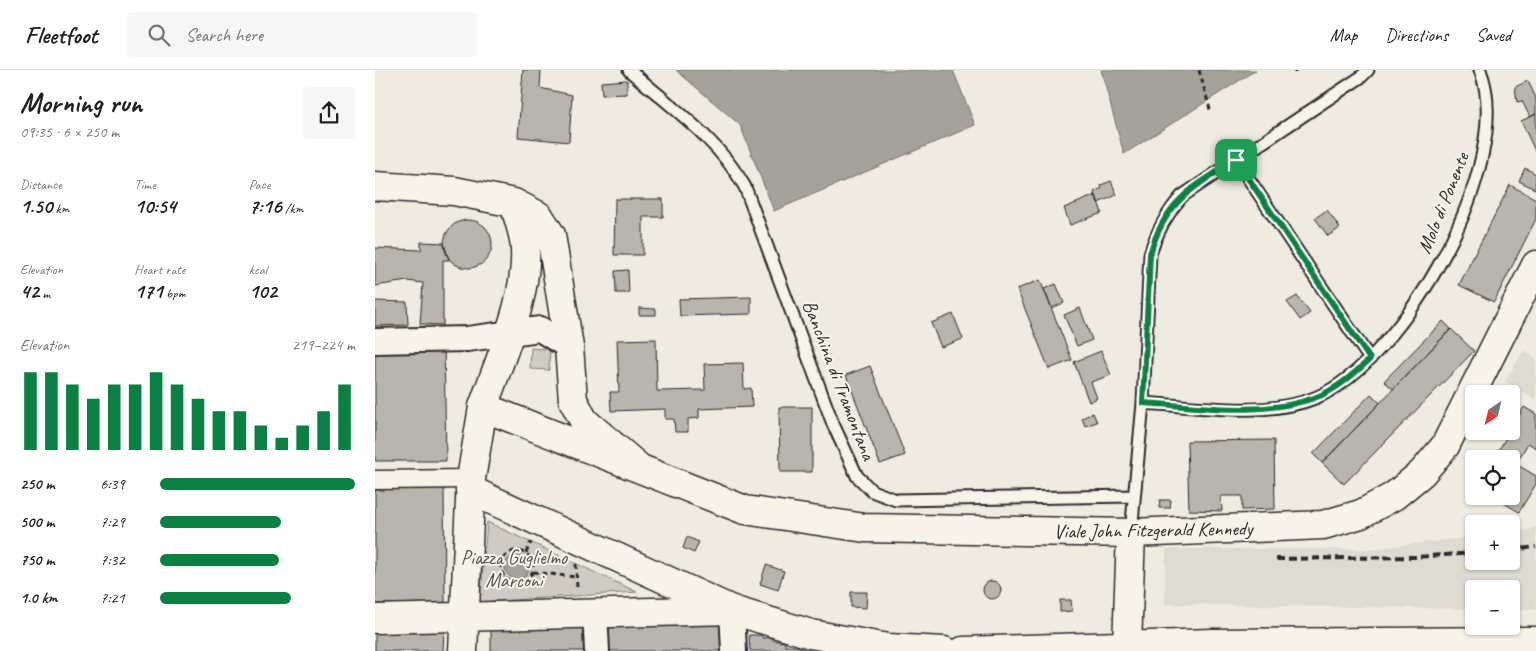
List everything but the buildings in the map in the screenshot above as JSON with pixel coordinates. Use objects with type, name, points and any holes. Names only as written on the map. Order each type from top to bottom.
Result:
[{"type":"main road","points":[[375,186],[454,191],[514,203],[539,216],[551,234],[569,347],[573,400],[584,421],[640,469]]},
{"type":"main road","points":[[463,651],[463,618],[471,484],[483,407],[508,335],[523,277],[524,241],[514,203]]},
{"type":"main road","name":"Viale John Fitzgerald Kennedy","points":[[640,469],[745,510],[865,528],[1131,533],[1323,525],[1361,514],[1393,496],[1422,473],[1445,446],[1536,265]]},
{"type":"main road","points":[[483,407],[640,469]]},
{"type":"main road","points":[[471,484],[575,538],[732,610],[811,634],[888,648],[944,651]]},
{"type":"main road","points":[[1127,646],[1131,533]]},
{"type":"main road","points":[[375,619],[732,610]]},
{"type":"main road","points":[[963,651],[1127,646],[1400,647],[1536,641]]},
{"type":"street","points":[[375,341],[467,339],[540,330],[569,347]]},
{"type":"street","points":[[375,480],[471,484]]},
{"type":"street","points":[[732,610],[734,651]]},
{"type":"street","points":[[586,613],[597,651]]},
{"type":"lane","name":"Banchina di Tramontana","points":[[629,70],[718,149],[733,165],[745,187],[833,424],[857,476],[871,491],[896,500],[1133,496]]},
{"type":"lane","points":[[1131,533],[1143,403],[1150,254],[1156,233],[1168,213],[1183,196],[1361,77],[1368,70]]},
{"type":"lane","name":"Molo di Ponente","points":[[1143,403],[1274,408],[1315,398],[1349,378],[1370,359],[1407,319],[1451,242],[1476,181],[1483,159],[1487,131],[1487,101],[1480,70]]},
{"type":"lane","points":[[1236,160],[1370,359]]},
{"type":"path","points":[[1199,70],[1211,113]]},
{"type":"path","points":[[575,538],[576,577],[586,613]]},
{"type":"path","points":[[519,551],[526,553],[532,560],[533,572],[528,580],[522,583],[513,583],[504,578],[501,562],[505,555],[519,551]]},
{"type":"path","points":[[533,572],[576,577]]},
{"type":"shaded area","points":[[676,70],[953,70],[975,125],[774,211],[740,125]]},
{"type":"shaded area","points":[[1101,70],[1256,70],[1124,154]]},
{"type":"shaded area","points":[[1524,350],[1536,359],[1536,400],[1520,390],[1520,385],[1512,385],[1505,381]]},
{"type":"shaded area","points":[[1536,527],[1536,610],[1520,610],[1520,580],[1465,580],[1465,609],[1165,604],[1166,549],[1368,549],[1465,538],[1465,570],[1520,570],[1520,531]]},
{"type":"shaded area","points":[[517,555],[526,558],[529,567],[526,576],[517,579],[508,576],[505,567],[508,558]]},
{"type":"green space","points":[[531,348],[550,349],[549,370],[530,369]]},
{"type":"green space","name":"Piazza Guglielmo Marconi","points":[[487,522],[637,592],[480,602]]},
{"type":"railway","points":[[1520,549],[1536,547]]},
{"type":"railway","points":[[1276,559],[1415,557],[1465,554]]},
{"type":"route","points":[[1236,160],[1370,359],[1349,378],[1315,398],[1274,408],[1228,408],[1143,403],[1150,254],[1156,233],[1168,213],[1183,196],[1236,160]]}]
